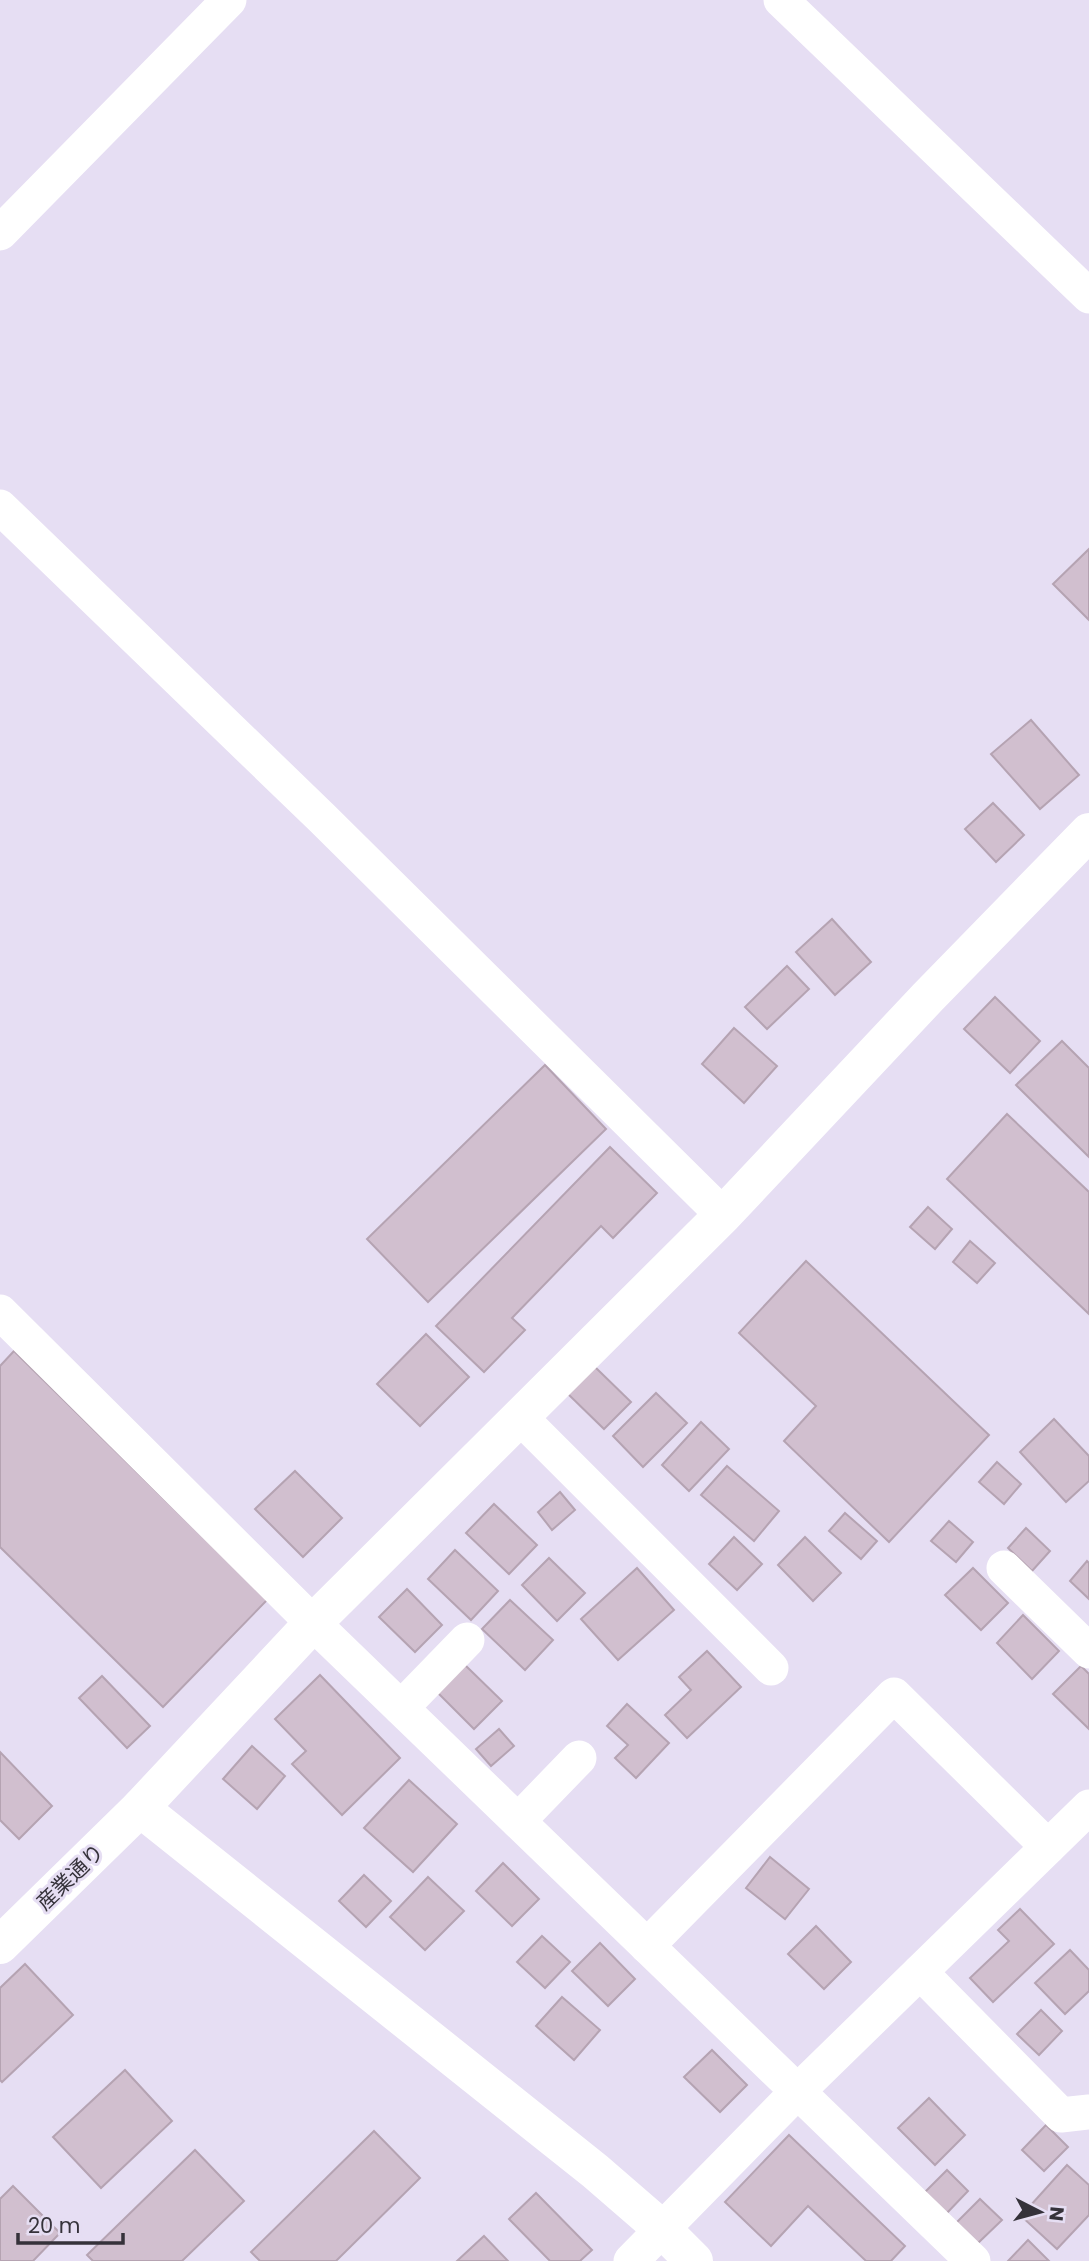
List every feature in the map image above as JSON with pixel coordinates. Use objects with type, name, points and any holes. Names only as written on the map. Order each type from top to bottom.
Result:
[{"type":"street","points":[[0,233],[229,0]]},
{"type":"street","points":[[781,0],[1089,296]]},
{"type":"street","points":[[0,507],[312,809],[723,1214]]},
{"type":"street","name":"産業通り","points":[[0,1945],[140,1808],[313,1623],[723,1214],[928,997],[1089,832]]},
{"type":"street","points":[[0,1312],[313,1623],[973,2261]]},
{"type":"street","points":[[520,1416],[771,1668]]},
{"type":"street","points":[[1004,1569],[1089,1651]]},
{"type":"street","points":[[401,1708],[467,1640]]},
{"type":"street","points":[[647,1946],[894,1695],[1048,1847]]},
{"type":"street","points":[[518,1821],[579,1758]]},
{"type":"street","points":[[631,2261],[798,2091],[1089,1807]]},
{"type":"street","points":[[140,1808],[595,2171],[662,2229],[694,2261]]},
{"type":"street","points":[[920,1972],[1061,2115],[1089,2112]]},
{"type":"building","points":[[1089,549],[1089,620],[1053,584]]},
{"type":"building","points":[[1031,720],[1079,775],[1040,809],[991,754]]},
{"type":"building","points":[[993,803],[1024,835],[996,862],[965,829]]},
{"type":"building","points":[[832,919],[871,962],[835,995],[796,952]]},
{"type":"building","points":[[787,966],[809,989],[767,1029],[745,1007]]},
{"type":"building","points":[[995,997],[1040,1041],[1010,1073],[964,1029]]},
{"type":"building","points":[[734,1028],[777,1066],[744,1103],[702,1064]]},
{"type":"building","points":[[1062,1041],[1089,1068],[1089,1157],[1016,1085]]},
{"type":"building","points":[[545,1065],[606,1129],[428,1302],[367,1239]]},
{"type":"building","points":[[1007,1114],[1089,1192],[1089,1314],[947,1179]]},
{"type":"building","points":[[610,1147],[657,1193],[613,1238],[601,1226],[512,1318],[525,1330],[484,1372],[436,1326]]},
{"type":"building","points":[[928,1207],[952,1229],[935,1249],[910,1227]]},
{"type":"building","points":[[970,1241],[995,1263],[977,1283],[953,1262]]},
{"type":"building","points":[[806,1261],[989,1435],[889,1542],[784,1441],[816,1406],[739,1333]]},
{"type":"building","points":[[426,1334],[469,1377],[420,1426],[377,1384]]},
{"type":"building","points":[[14,1351],[267,1600],[163,1707],[0,1547],[0,1366]]},
{"type":"building","points":[[595,1367],[631,1402],[604,1429],[568,1394]]},
{"type":"building","points":[[656,1393],[687,1423],[643,1467],[613,1436]]},
{"type":"building","points":[[1054,1419],[1089,1456],[1089,1481],[1066,1502],[1020,1452]]},
{"type":"building","points":[[701,1422],[729,1449],[689,1491],[662,1465]]},
{"type":"building","points":[[997,1462],[1021,1484],[1004,1504],[979,1482]]},
{"type":"building","points":[[727,1466],[779,1511],[754,1541],[701,1495]]},
{"type":"building","points":[[295,1471],[342,1518],[303,1557],[255,1509]]},
{"type":"building","points":[[560,1492],[575,1510],[552,1530],[538,1512]]},
{"type":"building","points":[[494,1504],[537,1545],[509,1574],[466,1533]]},
{"type":"building","points":[[845,1513],[877,1541],[861,1559],[829,1531]]},
{"type":"building","points":[[949,1521],[973,1542],[956,1562],[931,1541]]},
{"type":"building","points":[[1026,1528],[1050,1551],[1032,1571],[1008,1548]]},
{"type":"building","points":[[734,1537],[762,1564],[737,1590],[709,1564]]},
{"type":"building","points":[[805,1537],[841,1573],[813,1601],[778,1565]]},
{"type":"building","points":[[455,1550],[498,1591],[471,1620],[428,1579]]},
{"type":"building","points":[[549,1558],[585,1593],[557,1621],[522,1585]]},
{"type":"building","points":[[1087,1561],[1089,1563],[1089,1599],[1070,1581]]},
{"type":"building","points":[[637,1568],[674,1610],[618,1660],[581,1619]]},
{"type":"building","points":[[973,1568],[1008,1603],[981,1630],[945,1595]]},
{"type":"building","points":[[407,1589],[442,1625],[415,1652],[379,1617]]},
{"type":"building","points":[[510,1600],[553,1640],[525,1670],[482,1629]]},
{"type":"building","points":[[1023,1615],[1059,1651],[1032,1679],[997,1643]]},
{"type":"building","points":[[707,1651],[741,1687],[687,1738],[665,1715],[691,1690],[679,1677]]},
{"type":"building","points":[[465,1665],[502,1701],[474,1729],[438,1693]]},
{"type":"building","points":[[1081,1666],[1089,1674],[1089,1729],[1053,1694]]},
{"type":"building","points":[[320,1675],[400,1758],[342,1815],[292,1764],[306,1751],[275,1719]]},
{"type":"building","points":[[102,1676],[150,1726],[127,1748],[79,1698]]},
{"type":"building","points":[[627,1704],[669,1743],[636,1778],[615,1758],[628,1745],[607,1726]]},
{"type":"building","points":[[499,1729],[514,1746],[491,1766],[476,1749]]},
{"type":"building","points":[[252,1746],[285,1776],[257,1809],[223,1779]]},
{"type":"building","points":[[0,1752],[52,1806],[19,1839],[0,1820]]},
{"type":"building","points":[[409,1780],[457,1824],[413,1872],[364,1828]]},
{"type":"building","points":[[770,1857],[809,1889],[785,1919],[746,1888]]},
{"type":"building","points":[[503,1863],[539,1899],[512,1926],[476,1891]]},
{"type":"building","points":[[364,1875],[391,1901],[366,1927],[339,1901]]},
{"type":"building","points":[[428,1877],[464,1911],[425,1950],[390,1917]]},
{"type":"building","points":[[1020,1909],[1054,1944],[993,2002],[970,1978],[1009,1941],[998,1930]]},
{"type":"building","points":[[816,1926],[851,1962],[824,1989],[788,1954]]},
{"type":"building","points":[[542,1936],[570,1962],[545,1988],[517,1962]]},
{"type":"building","points":[[600,1943],[635,1979],[608,2006],[572,1971]]},
{"type":"building","points":[[1070,1950],[1089,1970],[1089,1991],[1065,2014],[1035,1983]]},
{"type":"building","points":[[25,1964],[73,2015],[2,2082],[0,1988]]},
{"type":"building","points":[[562,1997],[600,2030],[574,2060],[536,2026]]},
{"type":"building","points":[[1041,2010],[1062,2031],[1039,2055],[1017,2034]]},
{"type":"building","points":[[712,2050],[747,2085],[720,2112],[684,2077]]},
{"type":"building","points":[[125,2070],[172,2121],[101,2188],[53,2137]]},
{"type":"building","points":[[929,2098],[965,2135],[935,2165],[898,2128]]},
{"type":"building","points":[[1046,2125],[1068,2147],[1044,2171],[1022,2150]]},
{"type":"building","points":[[374,2131],[420,2178],[336,2261],[260,2261],[251,2252]]},
{"type":"building","points":[[789,2135],[905,2246],[891,2261],[866,2261],[808,2206],[771,2246],[725,2202]]},
{"type":"building","points":[[195,2150],[244,2201],[182,2261],[93,2261],[87,2255]]},
{"type":"building","points":[[1067,2165],[1089,2185],[1089,2215],[1057,2249],[1021,2216]]},
{"type":"building","points":[[947,2170],[968,2191],[945,2215],[923,2194]]},
{"type":"building","points":[[13,2186],[60,2233],[33,2261],[0,2261],[0,2199]]},
{"type":"building","points":[[536,2193],[592,2250],[580,2261],[550,2261],[509,2219]]},
{"type":"building","points":[[980,2199],[1002,2220],[977,2244],[956,2223]]},
{"type":"building","points":[[484,2236],[508,2261],[457,2261]]},
{"type":"building","points":[[1028,2240],[1049,2261],[1008,2261]]}]
